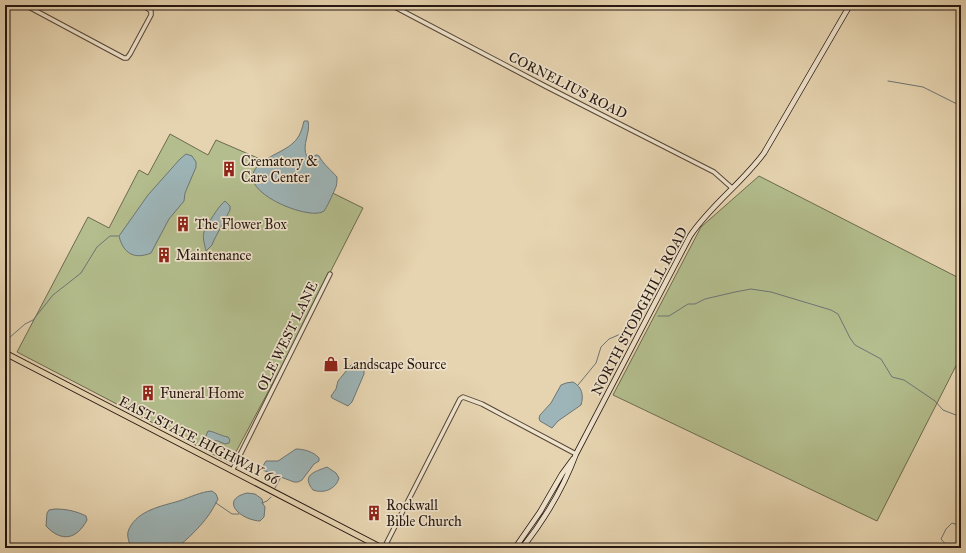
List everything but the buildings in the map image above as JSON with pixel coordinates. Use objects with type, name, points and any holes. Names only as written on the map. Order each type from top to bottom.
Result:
[{"type":"main road","name":"EAST STATE HIGHWAY 66","points":[[5,353],[383,548]]},
{"type":"street","points":[[25,5],[124,58],[127,58],[151,15],[151,11],[143,5]]},
{"type":"street","name":"CORNELIUS ROAD","points":[[391,5],[545,86],[714,172],[732,188]]},
{"type":"street","name":"NORTH STODGHILL ROAD","points":[[515,548],[537,517],[562,474],[576,454],[690,236],[706,215],[755,165],[764,153],[850,5]]},
{"type":"street","name":"OLE WEST LANE","points":[[232,471],[330,274]]},
{"type":"street","points":[[383,548],[460,400],[463,397],[482,404],[576,454]]},
{"type":"street","name":"NORTH STODGHILL ROAD","points":[[522,548],[551,507],[569,474],[576,454]]},
{"type":"green space","points":[[170,134],[208,155],[216,140],[290,172],[363,208],[291,349],[230,463],[17,352],[88,217],[109,228],[139,170],[148,175]]},
{"type":"green space","points":[[759,176],[961,279],[961,356],[877,521],[613,395],[701,227]]},
{"type":"water","points":[[304,121],[308,121],[309,126],[305,144],[305,152],[307,157],[319,156],[337,177],[336,186],[324,211],[317,213],[307,213],[282,204],[270,198],[260,190],[254,182],[253,174],[255,169],[265,160],[289,147],[300,133]]},
{"type":"water","points":[[186,154],[192,156],[196,162],[196,167],[185,193],[184,201],[169,219],[151,253],[139,256],[130,254],[123,247],[119,236],[148,195]]},
{"type":"water","points":[[225,201],[230,206],[230,210],[212,245],[206,251],[203,234],[213,215]]},
{"type":"water","points":[[351,365],[359,366],[364,370],[364,374],[352,402],[348,406],[332,398],[331,396],[336,389],[338,381]]},
{"type":"water","points":[[573,382],[582,392],[581,405],[558,421],[552,428],[540,421],[540,415],[551,403],[561,385]]},
{"type":"water","points":[[208,431],[228,437],[230,440],[229,443],[225,444],[218,441],[209,440],[206,436]]},
{"type":"water","points":[[296,449],[309,451],[319,458],[319,461],[314,464],[302,480],[294,482],[262,469],[266,461],[278,461]]},
{"type":"water","points":[[327,467],[336,473],[339,478],[337,482],[329,490],[313,490],[308,481],[309,477]]},
{"type":"water","points":[[212,491],[216,494],[218,499],[210,513],[201,525],[178,547],[131,547],[128,531],[138,517],[158,507]]},
{"type":"water","points":[[247,493],[255,494],[262,499],[265,507],[264,517],[260,521],[253,520],[240,514],[234,505],[234,500]]},
{"type":"water","points":[[55,509],[78,513],[86,516],[87,520],[74,535],[63,537],[46,526],[47,513],[49,510]]},
{"type":"waterway","points":[[888,81],[923,87],[961,106]]},
{"type":"waterway","points":[[5,340],[25,324],[33,320],[53,295],[81,273],[97,247],[110,236],[118,236]]},
{"type":"waterway","points":[[658,316],[669,316],[688,304],[695,304],[705,299],[751,289],[771,292],[831,310],[838,314],[855,345],[881,359],[892,377],[904,380],[935,401],[943,410],[961,417]]},
{"type":"waterway","points":[[578,385],[596,363],[601,347],[609,339],[623,333],[635,314],[640,313]]},
{"type":"waterway","points":[[275,488],[281,477]]},
{"type":"waterway","points":[[262,503],[271,497]]},
{"type":"waterway","points":[[216,503],[232,514],[239,514]]},
{"type":"waterway","points":[[949,548],[941,539],[946,529],[952,523],[961,526]]},
{"type":"place","name":"Crematory & Care Center","points":[[229,169]]},
{"type":"place","name":"The Flower Box","points":[[183,224]]},
{"type":"place","name":"Maintenance","points":[[164,255]]},
{"type":"place","name":"Landscape Source","points":[[331,364]]},
{"type":"place","name":"Funeral Home","points":[[148,393]]},
{"type":"place","name":"Rockwall Bible Church","points":[[374,513]]}]
